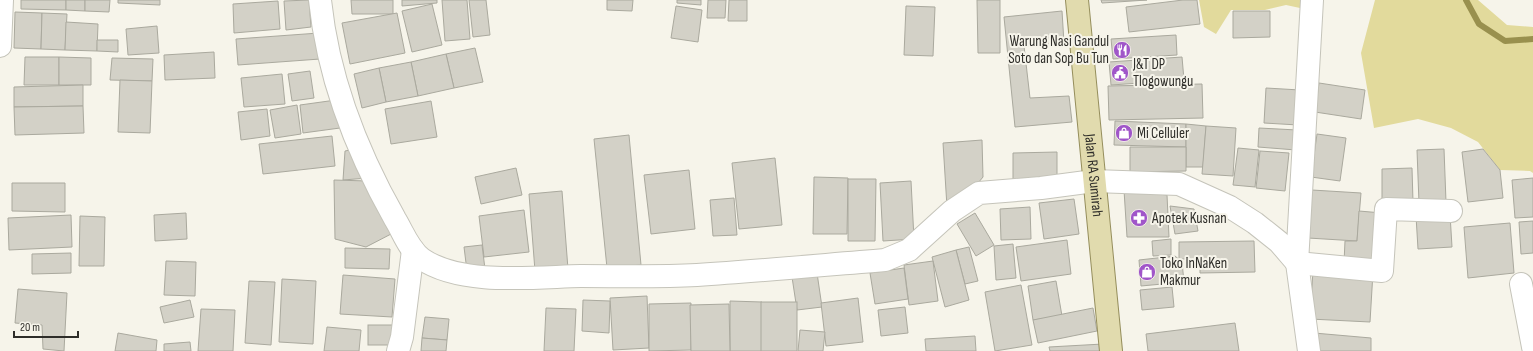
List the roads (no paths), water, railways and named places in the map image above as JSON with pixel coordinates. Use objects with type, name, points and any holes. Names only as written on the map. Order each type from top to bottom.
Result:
[{"type":"main road","name":"Jalan RA Sumirah","points":[[1077,0],[1112,351]]},
{"type":"street","points":[[0,46],[2,0]]},
{"type":"street","points":[[320,0],[333,68],[349,124],[375,184],[413,250],[422,259],[445,270],[463,275],[696,275],[885,260],[909,250],[952,210],[979,193],[1041,188],[1094,181],[1179,184],[1230,207],[1255,223],[1280,242],[1297,263],[1382,270],[1386,209],[1451,211]]},
{"type":"street","points":[[1308,351],[1297,263],[1312,0]]},
{"type":"street","points":[[398,351],[402,337],[413,250]]},
{"type":"street","points":[[1521,284],[1533,347]]},
{"type":"waterway","points":[[1466,0],[1479,24],[1505,41],[1533,39]]},
{"type":"place","name":"Warung Nasi Gandul Soto dan Sop Bu Tun","points":[[1122,50]]},
{"type":"place","name":"J&T DP Tlogowungu","points":[[1120,73]]},
{"type":"place","name":"Mi Celluler","points":[[1124,133]]},
{"type":"place","name":"Apotek Kusnan","points":[[1139,218]]},
{"type":"place","name":"Toko InNaKen Makmur","points":[[1147,272]]}]
